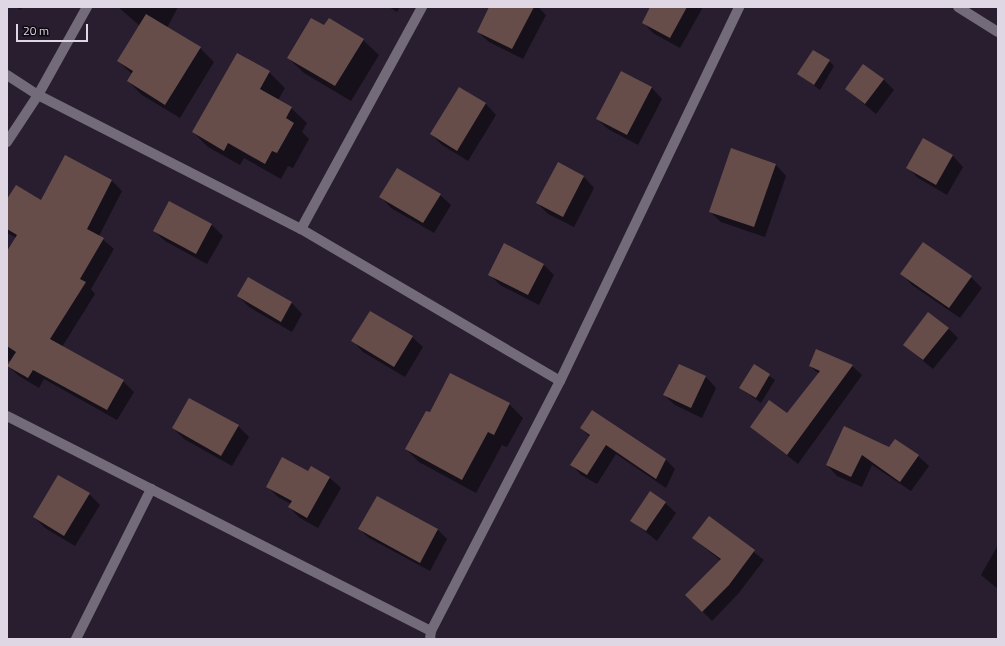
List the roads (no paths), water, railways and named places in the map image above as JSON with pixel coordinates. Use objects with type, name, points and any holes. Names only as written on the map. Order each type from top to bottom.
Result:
[{"type":"street","points":[[7,142],[38,95],[87,7]]},
{"type":"street","points":[[301,229],[422,7]]},
{"type":"street","points":[[7,416],[151,489],[430,635],[560,381],[739,7]]},
{"type":"street","points":[[958,7],[998,32]]},
{"type":"street","points":[[7,75],[38,95],[301,229],[560,381]]},
{"type":"street","points":[[76,639],[151,489]]}]
